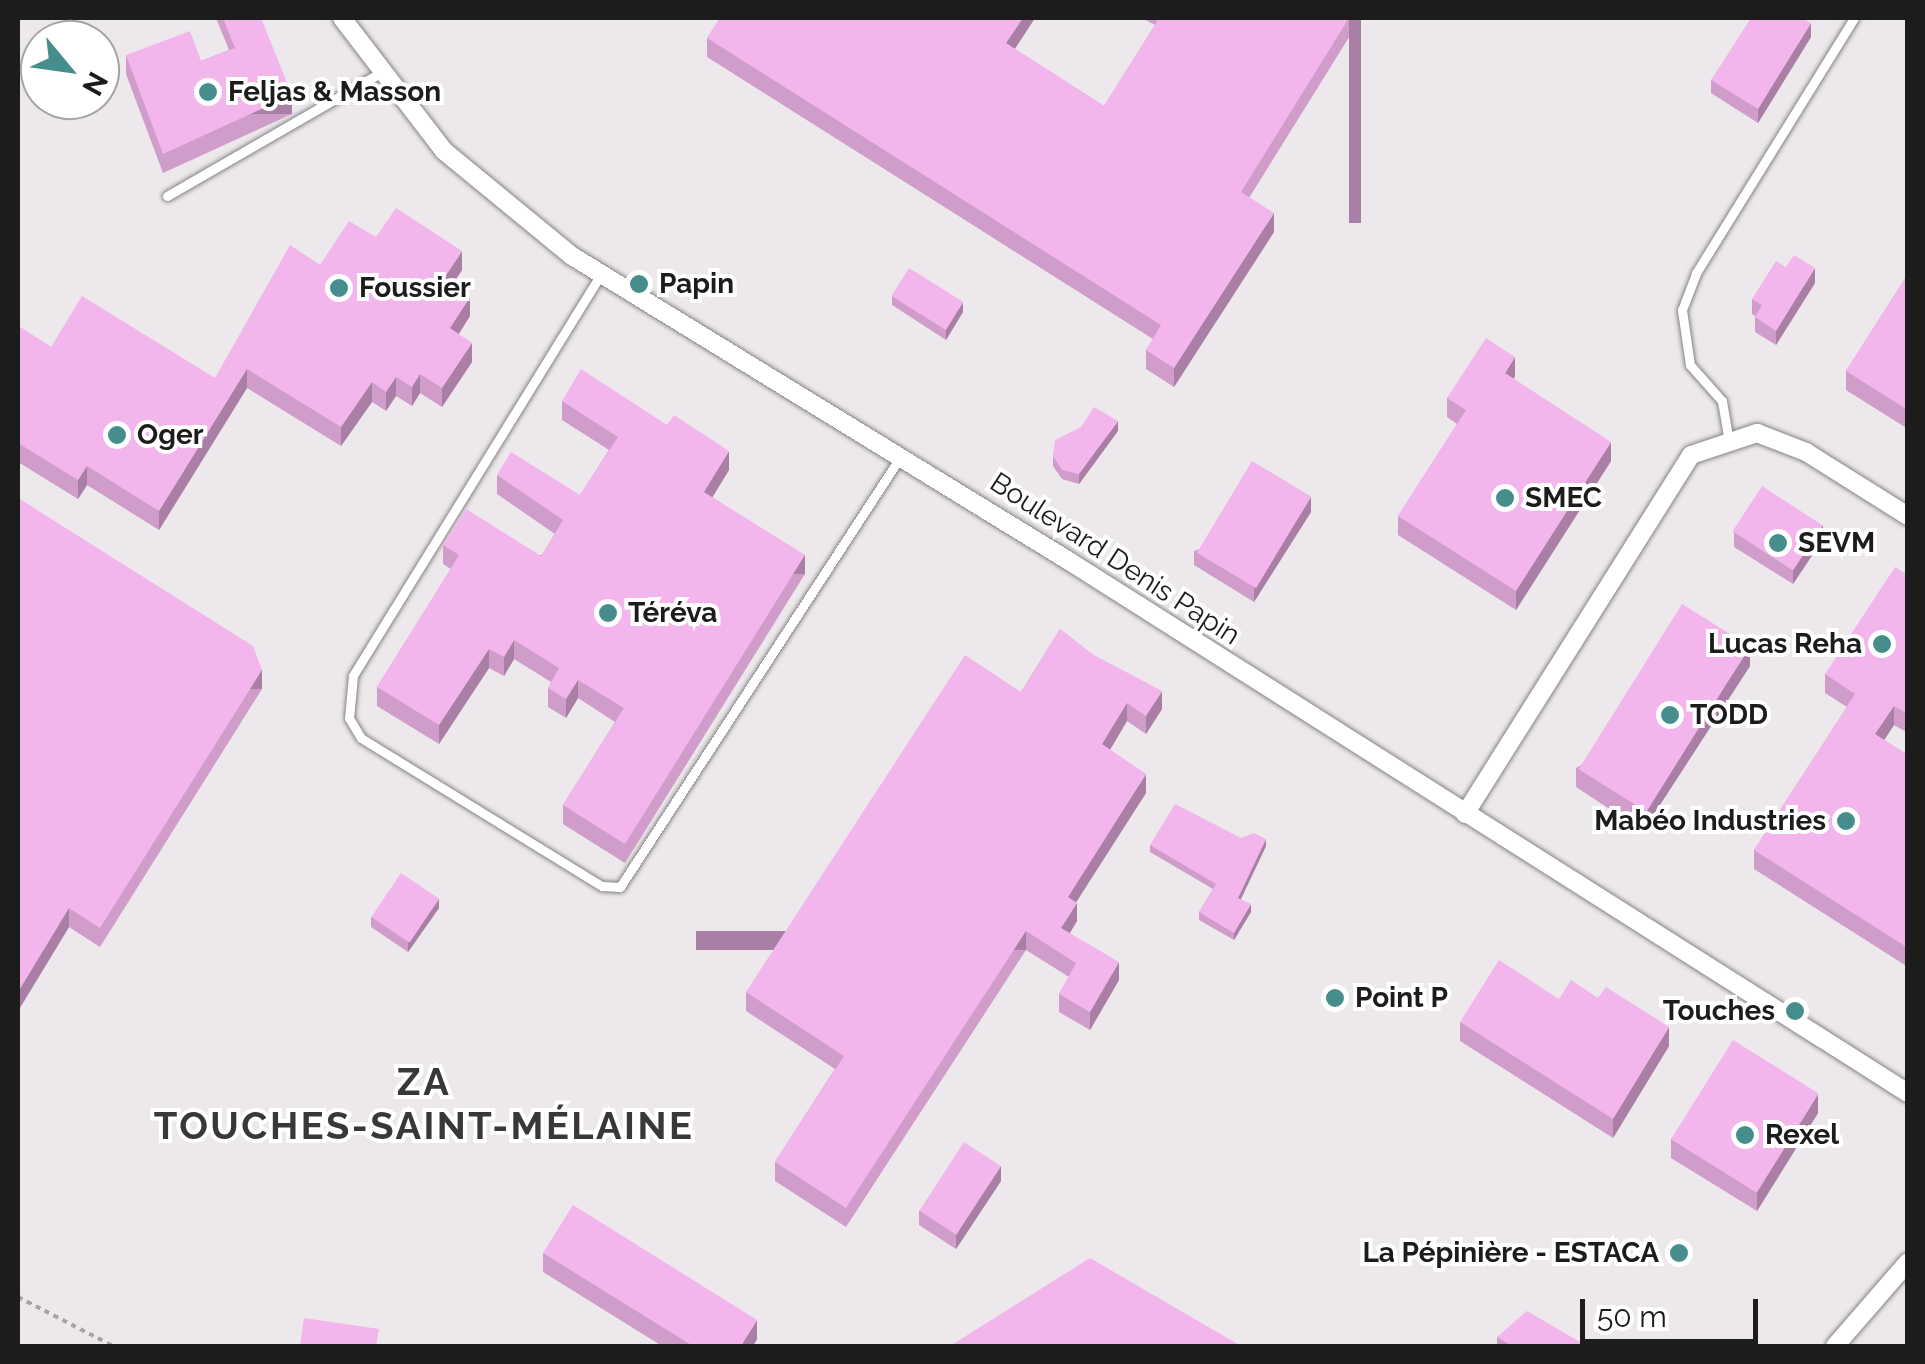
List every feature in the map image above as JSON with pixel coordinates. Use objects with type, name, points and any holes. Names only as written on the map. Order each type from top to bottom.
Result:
[{"type":"street","name":"Boulevard Denis Papin","points":[[342,18],[380,74],[444,151],[508,208],[601,274],[1908,1094]]},
{"type":"street","points":[[1465,814],[1691,455],[1756,433],[1806,452],[1908,516]]},
{"type":"street","points":[[1835,1346],[1908,1262]]},
{"type":"lane","points":[[1729,442],[1722,401],[1690,365],[1682,310],[1696,274],[1854,18]]},
{"type":"lane","points":[[167,196],[380,74]]},
{"type":"lane","points":[[601,274],[353,676],[349,718],[361,738],[602,886],[620,887],[899,458]]},
{"type":"path","points":[[18,1296],[114,1346]]},
{"type":"building","name":"Feljas & Masson","points":[[223,18],[261,18],[292,95],[163,154],[126,55],[190,31],[201,61],[235,48]]},
{"type":"building","points":[[720,18],[1023,18],[1006,43],[1104,106],[1159,18],[1349,18],[1241,192],[1274,213],[1174,368],[1146,350],[1161,325],[707,38]]},
{"type":"building","points":[[1751,18],[1802,18],[1811,23],[1758,109],[1711,80]]},
{"type":"building","points":[[396,208],[462,251],[443,280],[470,297],[450,328],[472,343],[442,388],[420,374],[412,387],[396,377],[386,392],[372,382],[341,427],[247,369],[159,511],[87,466],[78,480],[18,443],[18,326],[51,347],[82,296],[215,378],[290,245],[320,265],[349,221],[376,237]]},
{"type":"building","points":[[1794,255],[1815,268],[1776,331],[1755,317],[1762,305],[1752,299],[1776,261],[1786,267]]},
{"type":"building","points":[[909,268],[963,302],[946,330],[892,296]]},
{"type":"building","points":[[1908,274],[1908,410],[1846,371]]},
{"type":"building","name":"SMEC","points":[[1486,338],[1515,357],[1505,373],[1611,442],[1516,591],[1398,516],[1466,410],[1447,398]]},
{"type":"building","name":"Téréva","points":[[581,369],[667,425],[674,415],[729,451],[704,492],[805,555],[625,844],[563,805],[624,708],[578,680],[566,699],[548,688],[559,668],[514,640],[504,657],[489,649],[439,725],[377,687],[459,555],[443,545],[466,509],[541,556],[563,520],[497,475],[511,452],[580,495],[618,437],[562,401]]},
{"type":"building","points":[[1094,407],[1118,421],[1079,474],[1062,470],[1053,456],[1055,440],[1081,427]]},
{"type":"building","points":[[1252,461],[1311,497],[1256,588],[1197,553]]},
{"type":"building","name":"SEVM","points":[[1762,486],[1822,525],[1793,571],[1733,531]]},
{"type":"building","points":[[18,498],[253,646],[262,670],[100,928],[69,908],[18,992]]},
{"type":"building","name":"Mabéo Industries","points":[[1895,567],[1908,575],[1908,714],[1894,706],[1875,734],[1908,755],[1908,948],[1754,850],[1855,694],[1825,674]]},
{"type":"building","name":"TODD","points":[[1682,604],[1750,646],[1647,812],[1579,769]]},
{"type":"building","points":[[1060,629],[1092,654],[1162,691],[1146,716],[1127,703],[1102,744],[1146,774],[1068,897],[1077,903],[1061,928],[1119,962],[1090,1012],[1059,994],[1076,963],[1026,931],[846,1208],[775,1162],[844,1056],[746,992],[965,655],[1021,692]]},
{"type":"building","points":[[1175,804],[1241,838],[1254,833],[1266,839],[1238,898],[1251,904],[1234,933],[1199,912],[1216,884],[1150,845]]},
{"type":"building","points":[[401,873],[439,899],[409,943],[371,917]]},
{"type":"building","points":[[1499,960],[1559,999],[1571,980],[1598,998],[1606,987],[1669,1027],[1613,1119],[1460,1022]]},
{"type":"building","name":"Rexel","points":[[1733,1040],[1819,1094],[1757,1193],[1671,1139]]},
{"type":"building","points":[[964,1142],[1001,1166],[956,1235],[919,1211]]},
{"type":"building","points":[[573,1205],[757,1320],[741,1346],[693,1346],[543,1253]]},
{"type":"building","points":[[1090,1258],[1241,1346],[950,1346]]},
{"type":"building","points":[[1527,1311],[1587,1346],[1512,1346],[1497,1337]]},
{"type":"building","points":[[304,1318],[379,1329],[376,1346],[300,1346]]},
{"type":"place","name":"Feljas & Masson","points":[[208,92]]},
{"type":"place","name":"Papin","points":[[639,284]]},
{"type":"place","name":"Foussier","points":[[339,288]]},
{"type":"place","name":"Oger","points":[[117,435]]},
{"type":"place","name":"SMEC","points":[[1505,498]]},
{"type":"place","name":"SEVM","points":[[1778,543]]},
{"type":"place","name":"Téréva","points":[[608,613]]},
{"type":"place","name":"Lucas Reha","points":[[1882,644]]},
{"type":"place","name":"TODD","points":[[1670,715]]},
{"type":"place","name":"Mabéo Industries","points":[[1846,821]]},
{"type":"place","name":"Point P","points":[[1335,998]]},
{"type":"place","name":"Touches","points":[[1795,1011]]},
{"type":"place","name":"Rexel","points":[[1745,1135]]},
{"type":"place","name":"La Pépinière - ESTACA","points":[[1679,1253]]},
{"type":"district","name":"ZA TOUCHES-SAINT-MÉLAINE","points":[[424,1104]]}]
